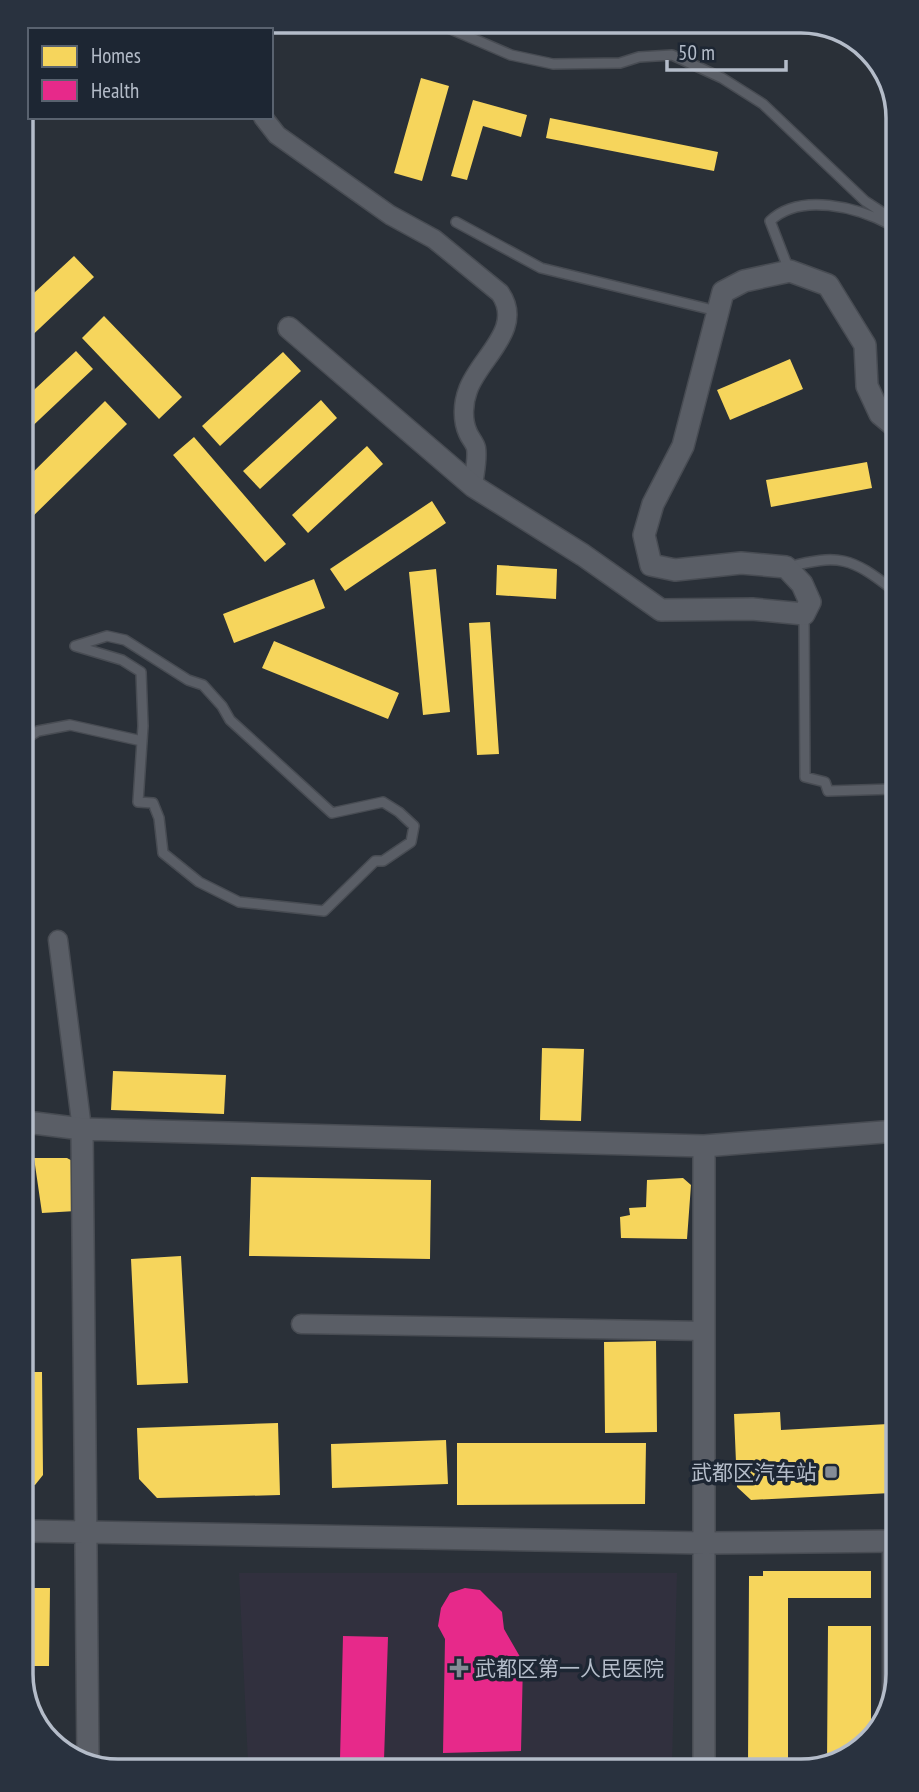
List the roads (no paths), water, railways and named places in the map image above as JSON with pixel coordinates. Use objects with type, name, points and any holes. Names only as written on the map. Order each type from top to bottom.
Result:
[{"type":"street","points":[[264,119],[276,135],[390,215],[434,239],[500,293],[506,301],[509,320],[506,328],[468,389],[464,409],[466,429],[476,447],[473,486]]},
{"type":"street","points":[[289,328],[473,486],[583,555],[661,610],[752,609],[804,614],[810,602],[802,583],[786,567],[741,563],[675,570],[651,565],[644,535],[653,504],[683,446],[723,292],[744,281],[790,271],[828,285],[865,345],[867,386],[880,414],[886,419]]},
{"type":"street","points":[[58,940],[82,1129],[88,1753]]},
{"type":"street","points":[[33,1123],[82,1129],[704,1146],[886,1132]]},
{"type":"street","points":[[704,1146],[704,1759]]},
{"type":"street","points":[[301,1324],[705,1331]]},
{"type":"street","points":[[33,1531],[705,1543],[886,1541]]},
{"type":"lane","points":[[460,33],[511,55],[553,64],[620,63],[639,57],[672,55],[722,78],[763,104],[865,201],[886,215]]},
{"type":"lane","points":[[790,271],[770,221],[780,212],[811,203],[851,210],[886,223]]},
{"type":"lane","points":[[456,222],[541,268],[719,311]]},
{"type":"lane","points":[[786,567],[821,558],[848,559],[886,585]]},
{"type":"lane","points":[[804,614],[805,777],[825,782],[828,791],[886,789]]},
{"type":"lane","points":[[107,636],[125,640],[188,680],[202,685],[222,706],[230,720],[332,813],[383,802],[399,811],[414,826],[411,842],[383,861],[375,860],[324,911],[239,902],[199,882],[163,853],[159,818],[153,803],[138,802],[142,741],[141,673],[122,660],[75,646],[107,636]]},
{"type":"lane","points":[[33,734],[70,725],[142,741]]},
{"type":"place","name":"武都区汽车站","points":[[831,1472]]},
{"type":"place","name":"武都区第一人民医院","points":[[459,1668]]}]
